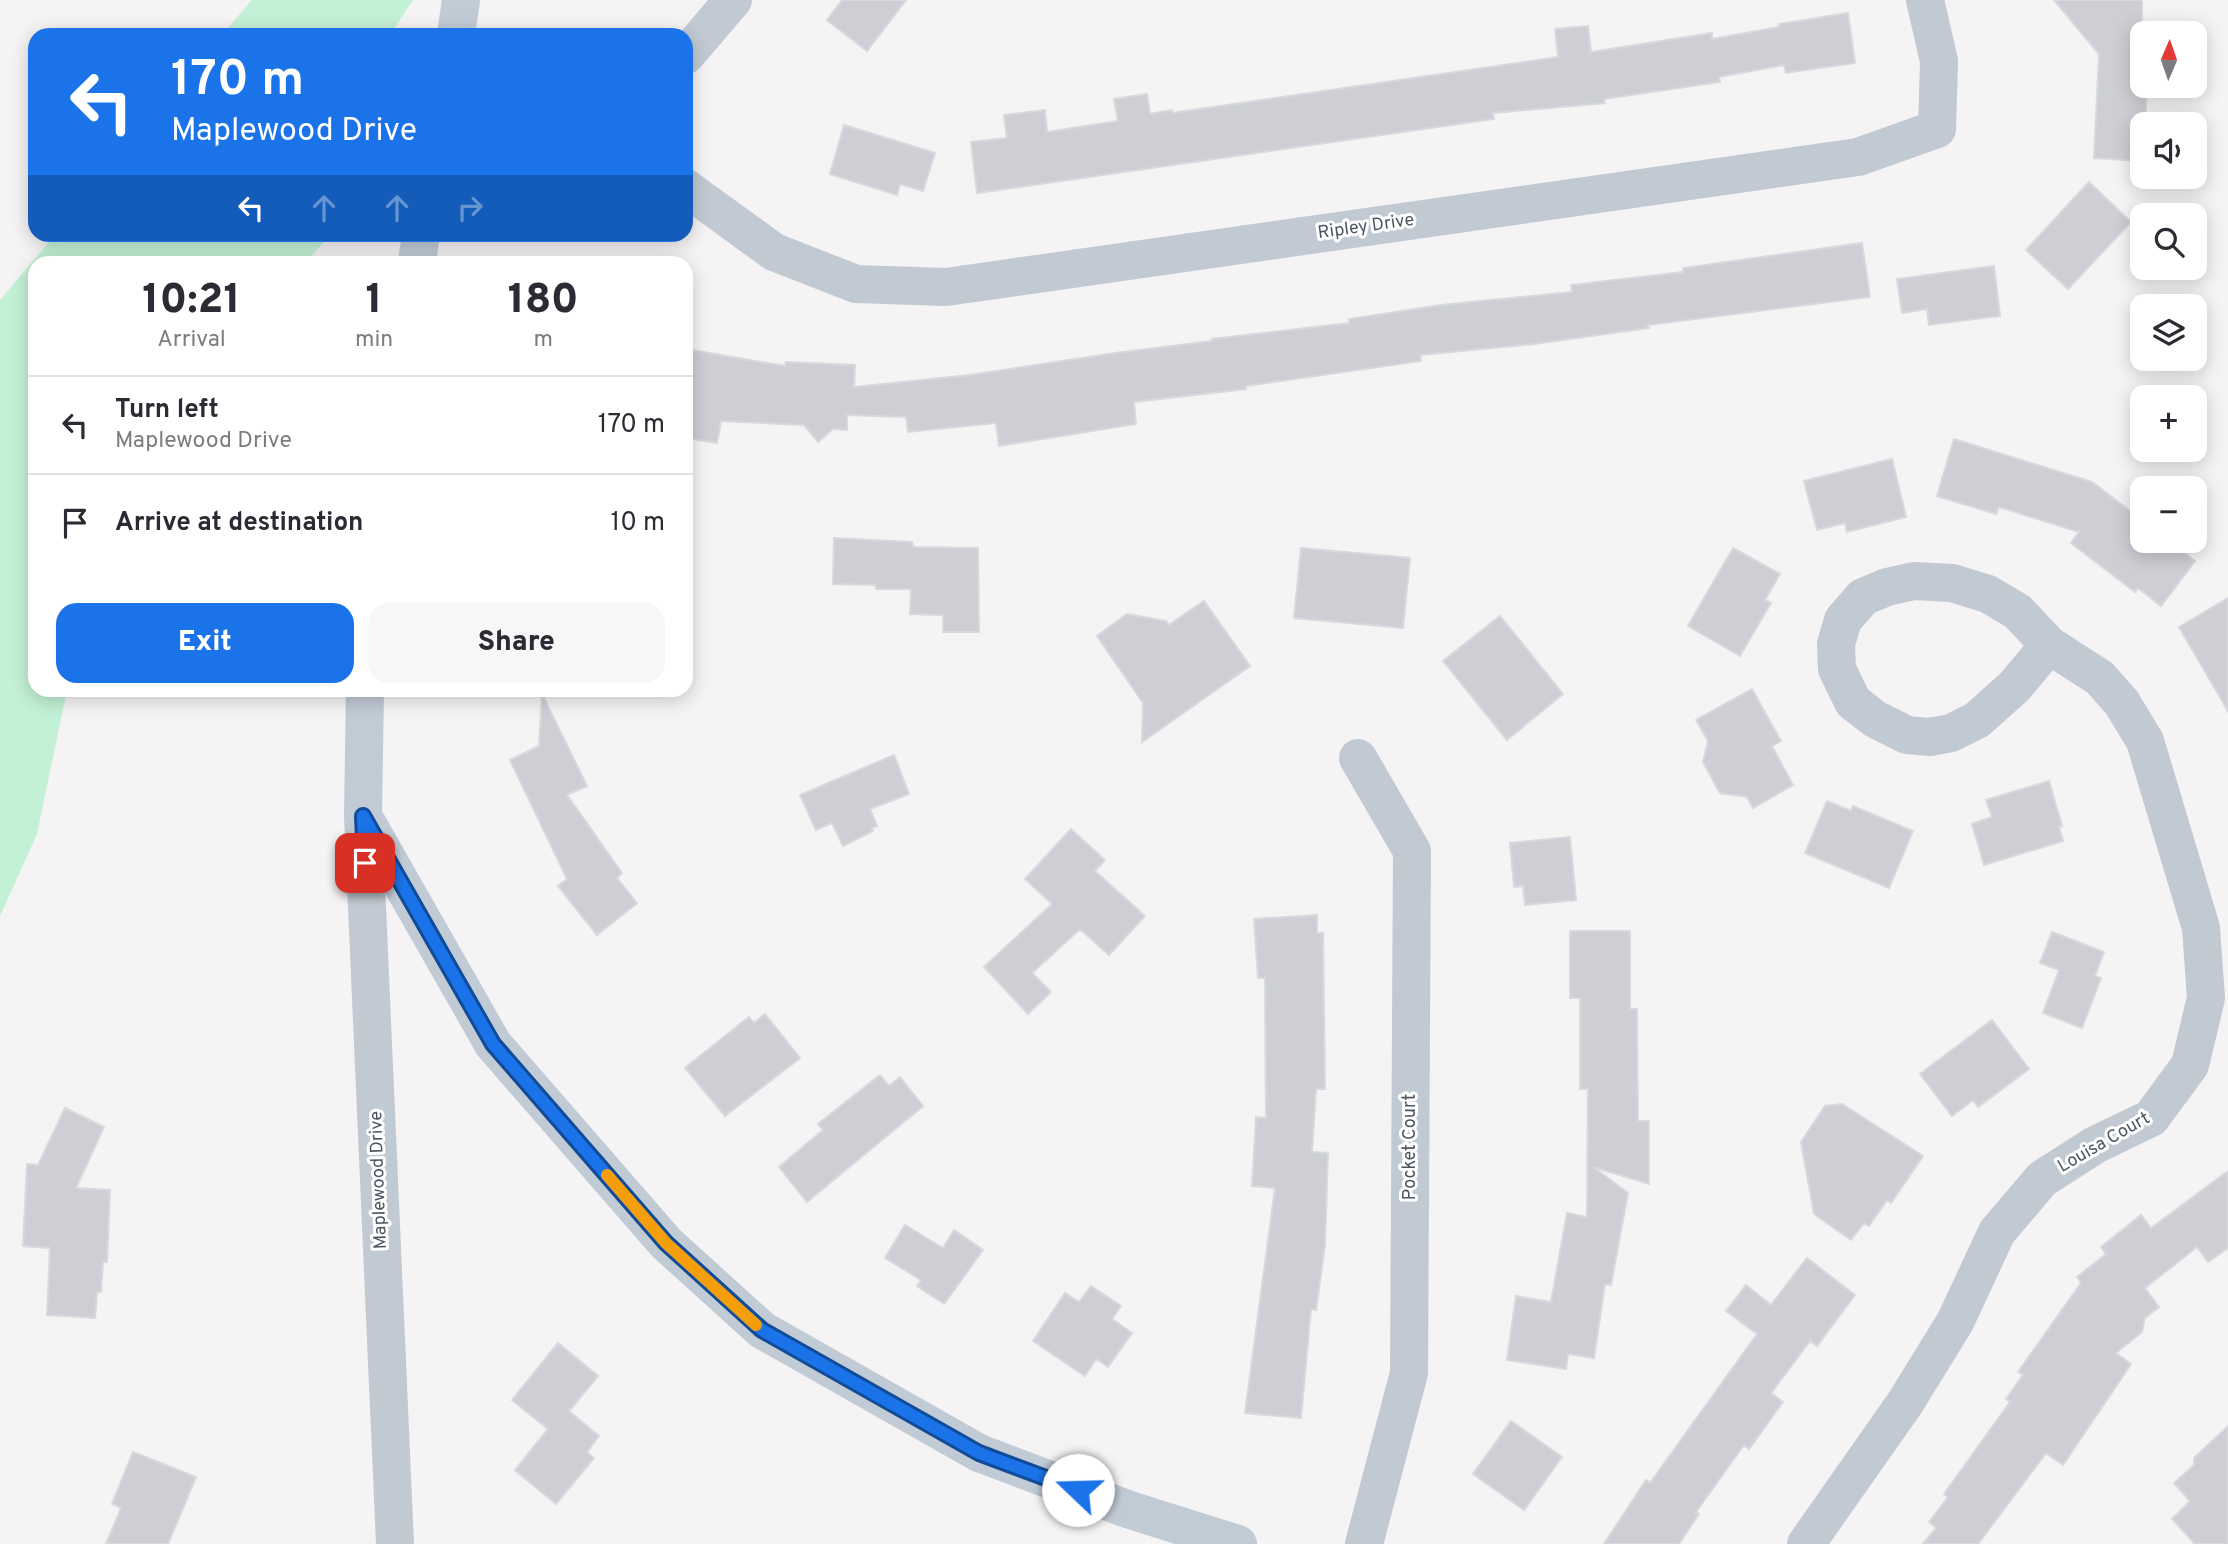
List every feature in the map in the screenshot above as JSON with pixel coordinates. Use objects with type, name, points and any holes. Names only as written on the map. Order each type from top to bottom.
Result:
[{"type":"main road","points":[[457,28],[460,0]]},
{"type":"main road","points":[[365,697],[363,816],[493,1044],[666,1243],[762,1330],[979,1453],[1127,1510],[1238,1544]]},
{"type":"street","points":[[693,47],[733,0]]},
{"type":"street","name":"Ripley Drive","points":[[693,193],[774,252],[856,284],[946,287],[1857,157],[1937,130],[1939,61],[1925,0]]},
{"type":"street","name":"Louisa Court","points":[[1806,1544],[1905,1403],[1955,1322],[1997,1232],[2042,1179],[2095,1145],[2151,1118],[2189,1065],[2206,998],[2201,928],[2144,741],[2122,703],[2100,678],[2049,645],[2018,612],[1989,594],[1952,583],[1913,581],[1888,586],[1863,597],[1843,620],[1836,644],[1837,669],[1853,702],[1875,719],[1907,735],[1930,737],[1951,733],[1977,720],[2015,685],[2049,645]]},
{"type":"street","name":"Pocket Court","points":[[1358,758],[1412,851],[1409,1373],[1364,1544]]},
{"type":"street","name":"Maplewood Drive","points":[[363,816],[395,1544]]},
{"type":"green space","points":[[252,0],[413,0],[395,28],[228,28]]},
{"type":"green space","points":[[49,242],[324,242],[311,256],[37,256]]},
{"type":"green space","points":[[28,267],[28,697],[66,697],[37,834],[0,916],[0,300]]},
{"type":"building","points":[[842,0],[906,0],[867,51],[827,20]]},
{"type":"building","points":[[2054,0],[2142,0],[2142,21],[2130,21],[2130,98],[2146,98],[2146,112],[2130,112],[2130,160],[2094,158],[2099,54]]},
{"type":"building","points":[[1848,13],[1855,63],[1786,73],[1784,65],[1719,77],[1720,82],[1604,99],[1605,103],[1493,113],[1494,119],[977,193],[971,142],[1007,138],[1004,115],[1045,110],[1047,132],[1118,121],[1114,99],[1147,94],[1150,114],[1172,110],[1172,113],[1558,57],[1555,29],[1588,26],[1591,52],[1712,33],[1712,39],[1779,27],[1779,24]]},
{"type":"building","points":[[844,125],[935,153],[923,191],[900,184],[897,195],[830,174]]},
{"type":"building","points":[[2089,182],[2130,221],[2068,289],[2026,250]]},
{"type":"building","points":[[1862,243],[1870,297],[1648,325],[1649,328],[1534,344],[1420,355],[1421,361],[1246,386],[1246,389],[1134,402],[1136,424],[999,446],[996,423],[908,432],[906,417],[847,415],[847,430],[833,429],[818,442],[804,425],[721,421],[717,443],[693,439],[693,350],[785,366],[786,362],[855,365],[854,387],[970,375],[1212,339],[1349,323],[1349,319],[1441,305],[1572,292],[1571,285],[1683,272],[1683,268]]},
{"type":"building","points":[[1994,266],[2000,316],[1929,325],[1927,309],[1902,313],[1897,279]]},
{"type":"building","points":[[1954,439],[2092,482],[2130,511],[2130,553],[2185,553],[2195,561],[2161,606],[2138,588],[2135,592],[2071,543],[2079,532],[1999,507],[1996,514],[1937,496]]},
{"type":"building","points":[[1892,459],[1906,517],[1847,532],[1845,523],[1817,530],[1804,481]]},
{"type":"building","points":[[834,538],[912,542],[913,547],[978,548],[979,632],[943,632],[943,615],[910,614],[911,589],[876,589],[876,585],[833,584]]},
{"type":"building","points":[[1301,548],[1410,558],[1403,628],[1294,618]]},
{"type":"building","points":[[1733,548],[1780,574],[1765,600],[1771,603],[1740,656],[1688,626]]},
{"type":"building","points":[[2228,598],[2228,711],[2179,627]]},
{"type":"building","points":[[1204,601],[1250,666],[1142,742],[1143,703],[1097,636],[1127,614],[1166,621],[1169,625]]},
{"type":"building","points":[[1500,616],[1563,694],[1507,740],[1443,661]]},
{"type":"building","points":[[1752,689],[1781,741],[1772,746],[1793,785],[1753,808],[1747,797],[1720,793],[1703,762],[1708,741],[1696,720]]},
{"type":"building","points":[[543,697],[587,786],[567,795],[622,873],[617,878],[637,903],[597,935],[558,886],[567,879],[510,760],[539,746]]},
{"type":"building","points":[[894,755],[909,794],[870,809],[877,826],[872,828],[873,831],[843,846],[832,823],[816,830],[800,795]]},
{"type":"building","points":[[2049,781],[2062,826],[2059,827],[2063,841],[1984,865],[1972,824],[1992,817],[1986,800]]},
{"type":"building","points":[[1827,801],[1851,811],[1853,806],[1913,831],[1889,888],[1805,853]]},
{"type":"building","points":[[1071,829],[1105,860],[1095,871],[1145,916],[1109,955],[1080,929],[1032,973],[1051,992],[1028,1014],[984,967],[1052,904],[1025,879]]},
{"type":"building","points":[[1570,837],[1576,900],[1525,905],[1523,886],[1514,887],[1510,843]]},
{"type":"building","points":[[1317,915],[1317,933],[1323,933],[1325,1089],[1316,1089],[1312,1152],[1328,1153],[1325,1245],[1316,1310],[1311,1309],[1301,1418],[1245,1413],[1275,1188],[1252,1186],[1256,1117],[1266,1118],[1265,978],[1258,978],[1254,919]]},
{"type":"building","points":[[1570,931],[1630,931],[1630,1009],[1637,1009],[1638,1121],[1649,1121],[1649,1184],[1593,1167],[1628,1193],[1611,1285],[1605,1284],[1594,1358],[1568,1354],[1566,1369],[1507,1360],[1516,1296],[1551,1302],[1567,1213],[1587,1217],[1588,1089],[1580,1089],[1580,998],[1570,998]]},
{"type":"building","points":[[2052,932],[2104,952],[2095,976],[2101,978],[2082,1028],[2043,1013],[2059,970],[2040,963]]},
{"type":"building","points":[[765,1014],[800,1058],[725,1116],[685,1068],[749,1017],[754,1023]]},
{"type":"building","points":[[1992,1020],[2029,1069],[1978,1107],[1973,1100],[1952,1116],[1920,1074]]},
{"type":"building","points":[[880,1075],[889,1086],[900,1077],[923,1106],[807,1202],[779,1167],[823,1130],[818,1124]]},
{"type":"building","points":[[1842,1104],[1923,1156],[1891,1203],[1887,1200],[1869,1226],[1864,1223],[1851,1240],[1814,1214],[1801,1142],[1825,1106]]},
{"type":"building","points":[[65,1108],[104,1127],[76,1188],[110,1190],[107,1262],[103,1262],[101,1292],[97,1292],[95,1318],[47,1315],[50,1248],[23,1246],[27,1164],[38,1165]]},
{"type":"building","points":[[2228,1171],[2228,1248],[2208,1262],[2197,1247],[2145,1288],[2159,1307],[2145,1318],[2142,1332],[2116,1353],[2131,1364],[2063,1465],[2046,1453],[1978,1544],[1923,1544],[1936,1528],[1929,1522],[1948,1497],[1944,1494],[2010,1402],[2006,1399],[2023,1375],[2018,1372],[2081,1283],[2077,1277],[2106,1254],[2101,1247],[2141,1215],[2151,1228]]},
{"type":"building","points":[[905,1225],[943,1248],[954,1230],[983,1250],[944,1304],[917,1286],[921,1280],[885,1258]]},
{"type":"building","points":[[1807,1258],[1855,1295],[1817,1346],[1810,1341],[1771,1393],[1783,1402],[1749,1449],[1744,1445],[1696,1512],[1699,1514],[1679,1544],[1604,1544],[1646,1480],[1650,1483],[1757,1334],[1726,1311],[1746,1285],[1771,1305]]},
{"type":"building","points":[[1091,1286],[1121,1306],[1112,1319],[1132,1333],[1108,1367],[1096,1359],[1085,1376],[1033,1341],[1065,1293],[1079,1302]]},
{"type":"building","points":[[558,1343],[598,1376],[569,1411],[599,1436],[587,1452],[594,1458],[556,1504],[515,1470],[548,1429],[512,1400]]},
{"type":"building","points":[[1511,1421],[1562,1457],[1524,1510],[1473,1474]]},
{"type":"building","points":[[2228,1426],[2228,1544],[2195,1544],[2172,1519],[2190,1501],[2174,1483],[2194,1465],[2194,1458]]},
{"type":"building","points":[[133,1452],[196,1477],[168,1544],[106,1544],[121,1508],[112,1504]]},
{"type":"slow traffic","points":[[607,1175],[666,1243],[756,1325]]},
{"type":"route","points":[[365,863],[363,816],[493,1044],[666,1243],[762,1330],[979,1453],[1078,1490]]}]
